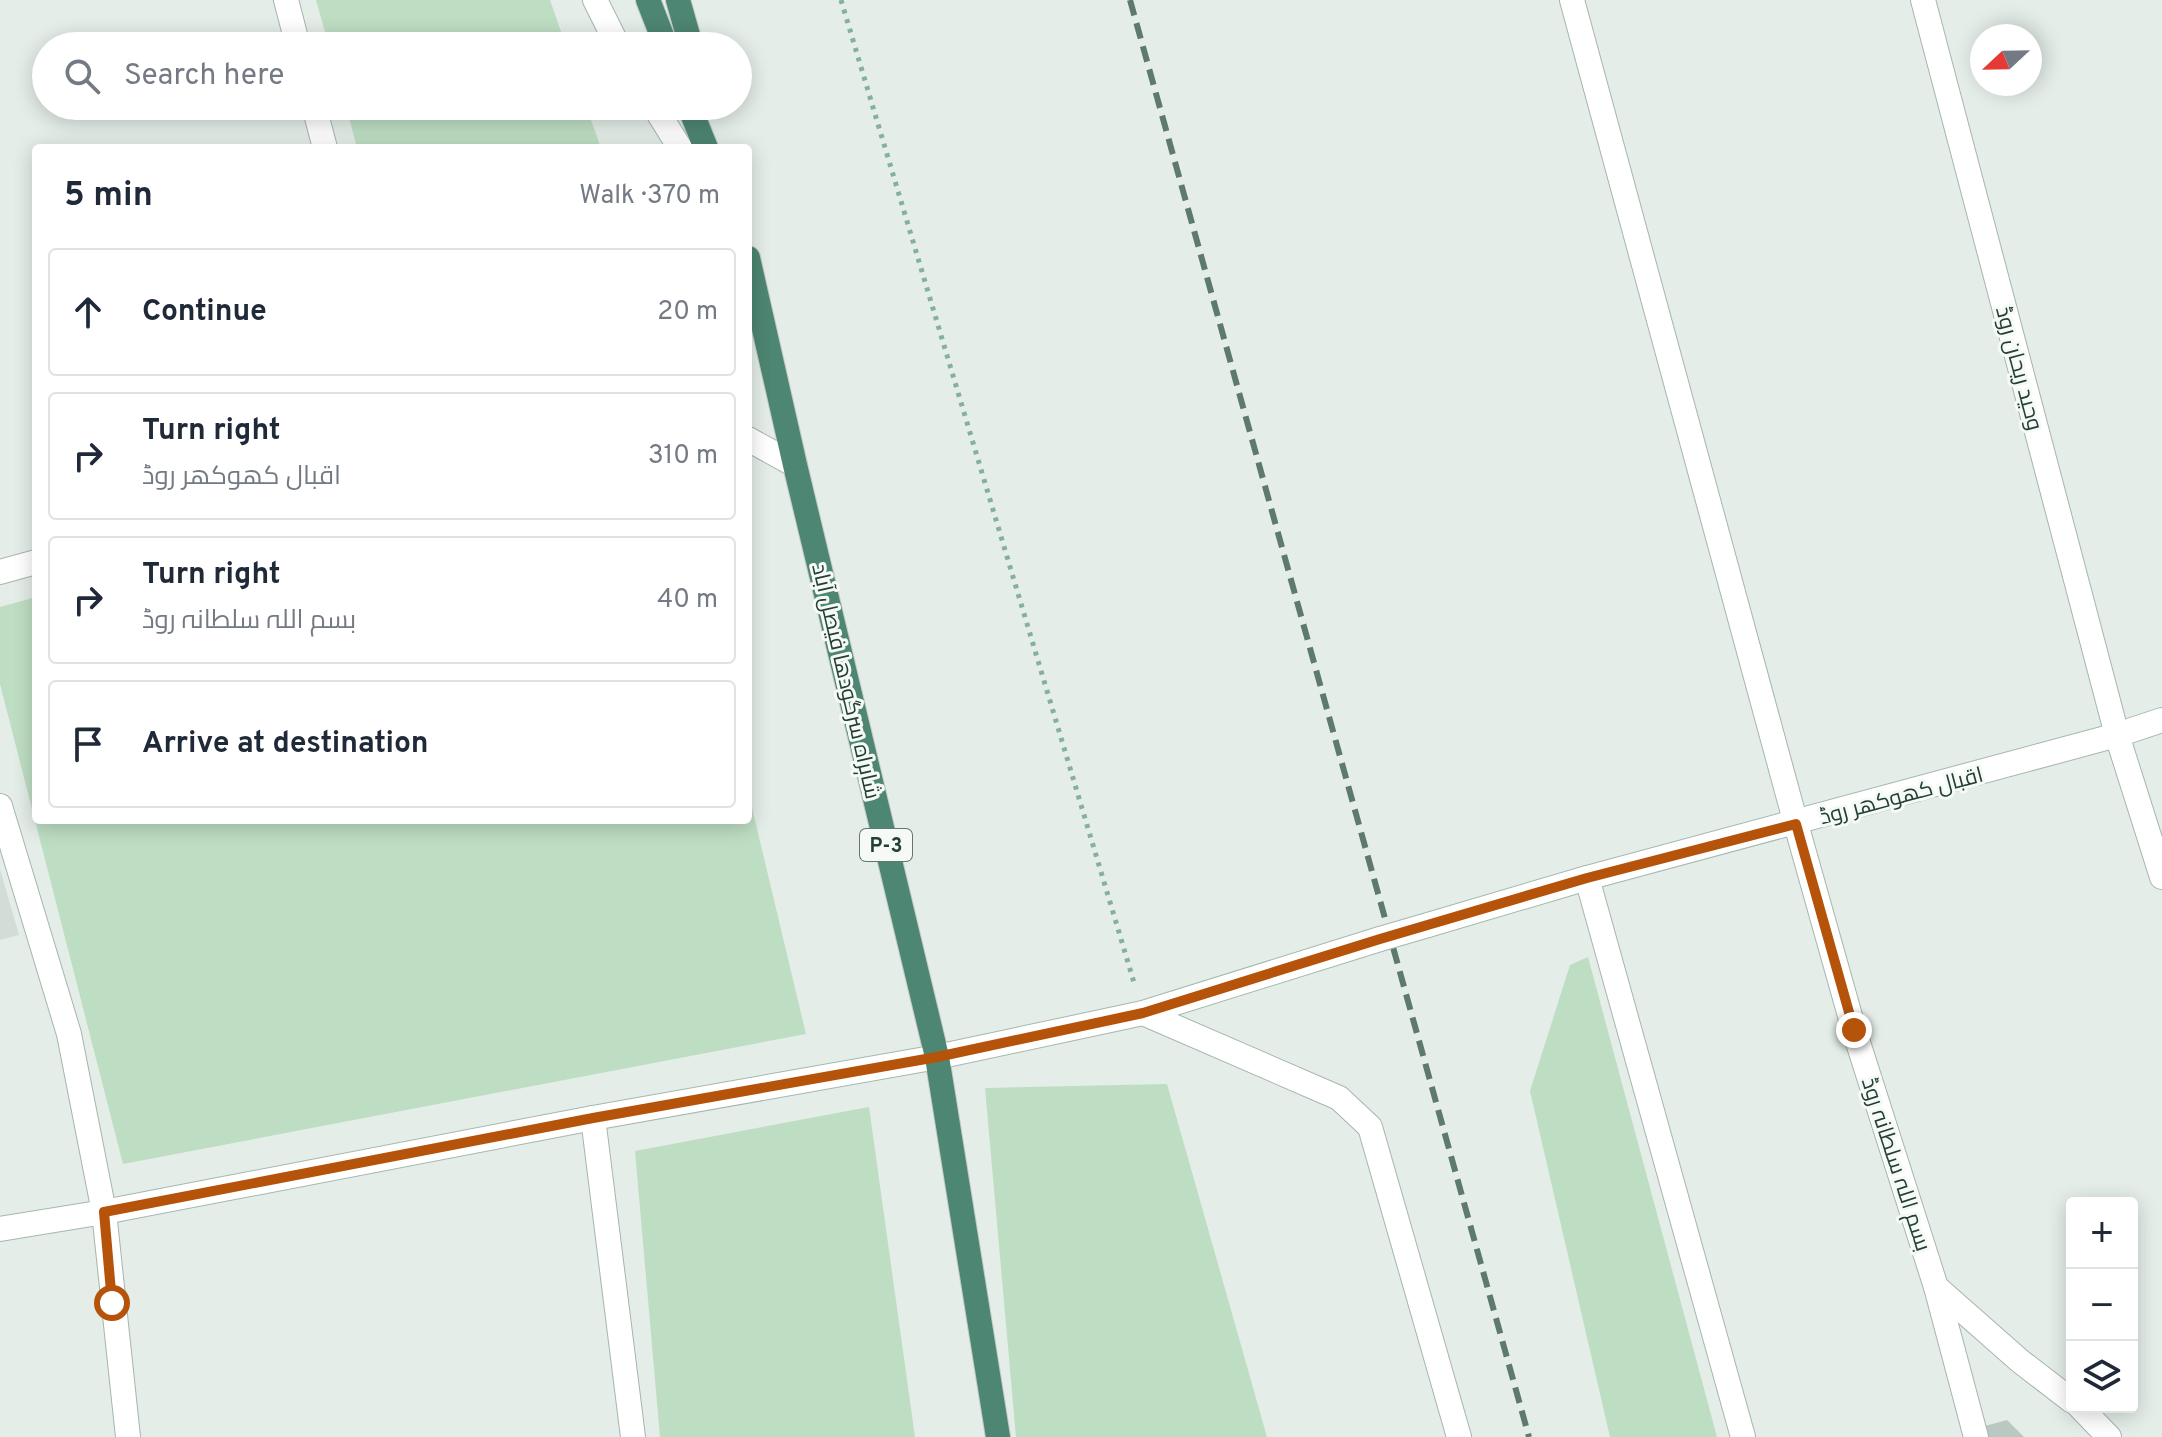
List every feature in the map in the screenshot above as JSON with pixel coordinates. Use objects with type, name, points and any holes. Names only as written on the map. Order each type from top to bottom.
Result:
[{"type":"highway","points":[[648,0],[661,32]]},
{"type":"highway","points":[[678,0],[687,32]]},
{"type":"highway","points":[[695,120],[704,144]]},
{"type":"highway","points":[[711,120],[717,144]]},
{"type":"highway","name":"شاہراہ سرگودھا فیصل آباد","points":[[752,276],[937,1057],[998,1437]]},
{"type":"street","points":[[286,0],[294,32]]},
{"type":"street","points":[[595,0],[611,32]]},
{"type":"street","name":"بسم اللہ سلطانہ روڈ","points":[[1572,0],[1796,824],[1854,1030],[1936,1287],[1976,1437]]},
{"type":"street","name":"وحید ریحان روڈ","points":[[1923,0],[2117,735],[2162,877]]},
{"type":"street","points":[[318,120],[324,144]]},
{"type":"street","points":[[663,120],[678,144]]},
{"type":"street","points":[[752,441],[795,465]]},
{"type":"street","points":[[0,572],[32,563]]},
{"type":"street","name":"اقبال کھوکھر روڈ","points":[[0,1229],[937,1057],[1143,1013],[1587,878],[1796,824],[2162,720]]},
{"type":"street","points":[[0,806],[69,1034],[104,1212],[128,1437]]},
{"type":"street","points":[[1587,878],[1743,1437]]},
{"type":"street","points":[[1143,1013],[1339,1098],[1370,1127],[1459,1437]]},
{"type":"street","points":[[593,1118],[633,1437]]},
{"type":"street","points":[[1936,1287],[2020,1361],[2066,1396]]},
{"type":"street","points":[[2086,1413],[2109,1437]]},
{"type":"path","points":[[841,0],[1143,1013]]},
{"type":"shaded area","points":[[0,869],[19,935],[0,940]]},
{"type":"green space","points":[[316,0],[550,0],[561,32],[325,32]]},
{"type":"green space","points":[[350,120],[591,120],[600,144],[356,144]]},
{"type":"green space","points":[[32,598],[32,809],[0,684],[0,607]]},
{"type":"green space","points":[[752,808],[806,1034],[123,1164],[36,824],[752,824]]},
{"type":"green space","points":[[1588,957],[1717,1437],[1610,1437],[1530,1091],[1570,965]]},
{"type":"green space","points":[[1167,1084],[1267,1437],[1016,1437],[985,1088]]},
{"type":"green space","points":[[869,1107],[915,1437],[660,1437],[635,1151]]},
{"type":"building","points":[[2007,1420],[2024,1437],[1988,1437],[1985,1426]]},
{"type":"railway","points":[[1130,0],[1529,1437]]},
{"type":"route","points":[[112,1303],[104,1212],[593,1118],[937,1057],[1143,1013],[1587,878],[1796,824],[1854,1030]]}]
